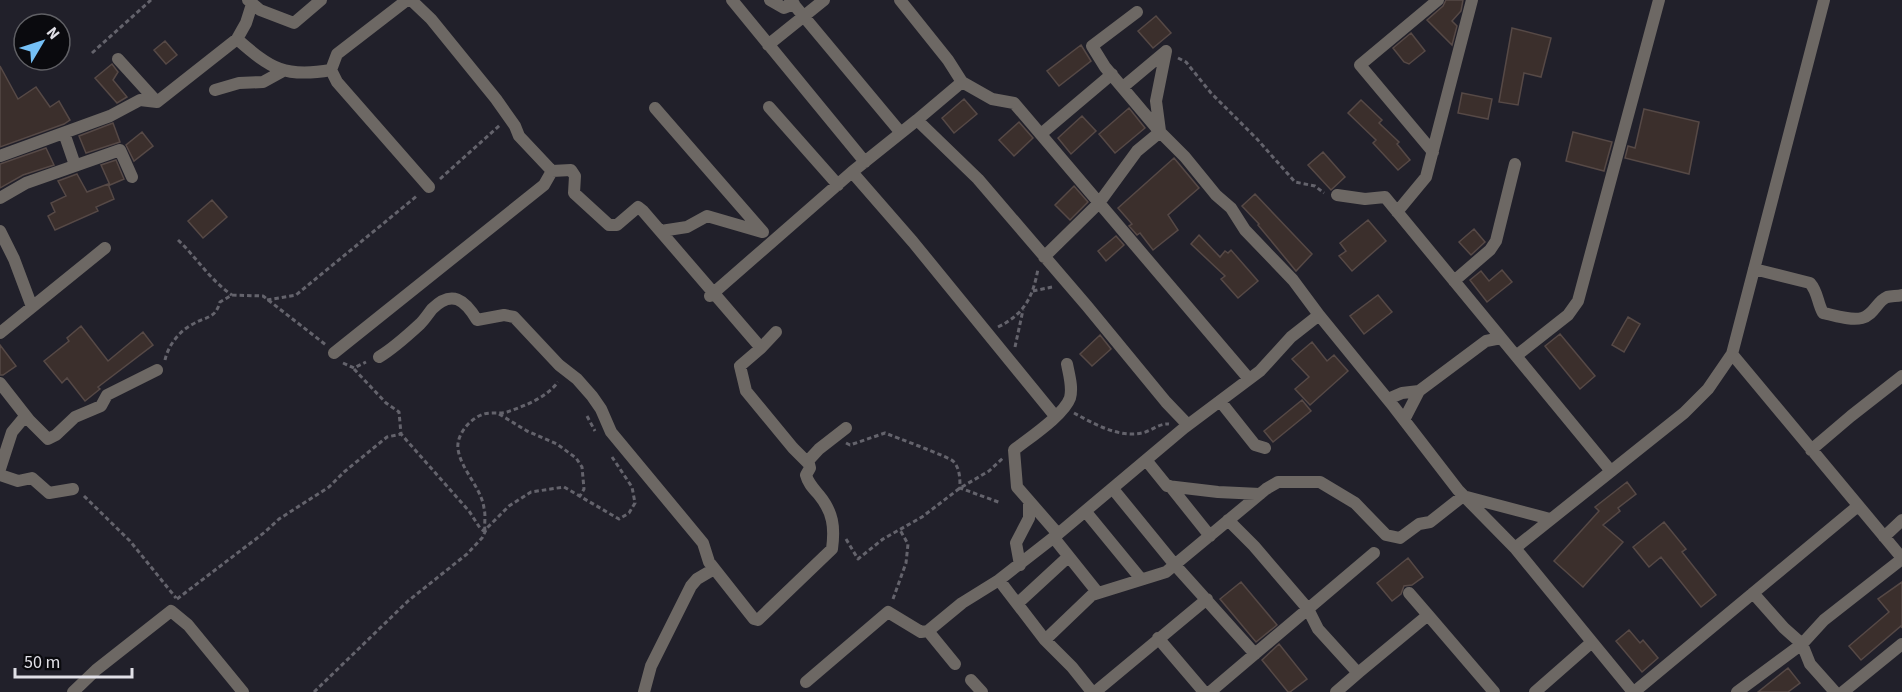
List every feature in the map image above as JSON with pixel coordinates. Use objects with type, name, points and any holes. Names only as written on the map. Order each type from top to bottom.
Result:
[{"type":"street","points":[[0,156],[110,116],[140,100],[157,102],[237,39],[246,23],[250,2],[260,10],[294,23],[321,0]]},
{"type":"street","points":[[429,187],[337,82],[331,70],[337,54],[409,0],[431,19],[496,99],[515,126],[519,136],[552,171],[571,170],[575,176],[574,193],[609,225],[617,225],[639,207],[760,348]]},
{"type":"street","points":[[732,0],[865,162]]},
{"type":"street","points":[[770,0],[784,8],[792,2],[901,133]]},
{"type":"street","points":[[768,45],[824,0]]},
{"type":"street","points":[[900,0],[948,60],[962,82],[992,99],[1014,103],[1248,379]]},
{"type":"street","points":[[1432,152],[1360,65],[1438,0]]},
{"type":"street","points":[[1397,212],[1426,177],[1472,0]]},
{"type":"street","points":[[1516,356],[1568,315],[1578,301],[1659,0]]},
{"type":"street","points":[[1515,548],[1684,413],[1708,389],[1732,354],[1824,0]]},
{"type":"street","points":[[1137,12],[1092,46],[1112,74],[1160,132],[1185,157],[1216,195],[1231,208],[1245,230],[1293,280],[1463,496],[1515,548],[1634,692],[1858,506]]},
{"type":"street","points":[[237,39],[274,68],[310,73],[331,70]]},
{"type":"street","points":[[1123,87],[1166,51]]},
{"type":"street","points":[[1160,132],[1156,101],[1166,51]]},
{"type":"street","points":[[118,59],[157,102]]},
{"type":"street","points":[[215,90],[239,83],[263,82],[284,71]]},
{"type":"street","points":[[1041,134],[1112,74]]},
{"type":"street","points":[[712,294],[852,172],[962,82]]},
{"type":"street","points":[[769,107],[838,184]]},
{"type":"street","points":[[655,108],[773,241]]},
{"type":"street","points":[[917,120],[978,179],[1166,402],[1188,424]]},
{"type":"street","points":[[1044,257],[1099,203],[1137,151],[1160,132]]},
{"type":"street","points":[[64,133],[75,165]]},
{"type":"street","points":[[0,198],[26,183],[120,150],[132,177]]},
{"type":"street","points":[[1454,281],[1490,250],[1496,241],[1515,164]]},
{"type":"street","points":[[334,354],[544,185],[552,171]]},
{"type":"street","points":[[852,172],[1012,363],[1060,412]]},
{"type":"street","points":[[1337,195],[1365,199],[1385,197],[1610,470]]},
{"type":"street","points":[[661,231],[687,227],[707,216],[763,232]]},
{"type":"street","points":[[0,231],[14,259],[32,307]]},
{"type":"street","points":[[0,333],[105,248]]},
{"type":"street","points":[[1754,269],[1810,283],[1816,290],[1823,313],[1849,318],[1862,318],[1876,309],[1886,297],[1902,295]]},
{"type":"street","points":[[379,357],[423,322],[438,304],[456,298],[464,302],[477,320],[504,315],[514,317],[592,396],[601,409],[611,432],[704,543],[709,562],[754,619],[758,620],[832,549],[834,533],[834,524],[828,507],[807,481],[806,475],[810,468],[807,462],[746,391],[740,366],[777,332]]},
{"type":"street","points":[[806,682],[888,612],[921,632],[928,631],[962,603],[1020,565],[1086,512],[1188,424],[1272,359],[1291,337],[1319,315]]},
{"type":"street","points":[[1404,420],[1419,391],[1486,341],[1502,338]]},
{"type":"street","points":[[1732,354],[1902,559],[1824,620],[1802,644],[1737,692]]},
{"type":"street","points":[[1067,364],[1071,396],[1060,412],[1014,450],[1017,487],[1098,593]]},
{"type":"street","points":[[0,383],[29,420],[48,439],[56,435],[75,417],[100,406],[107,395],[157,370]]},
{"type":"street","points":[[1811,450],[1902,376]]},
{"type":"street","points":[[1388,399],[1402,393],[1419,391]]},
{"type":"street","points":[[1220,401],[1255,445],[1265,448]]},
{"type":"street","points":[[0,469],[12,432],[22,420],[29,420]]},
{"type":"street","points":[[807,462],[819,449],[846,428]]},
{"type":"street","points":[[1146,460],[1167,486],[1260,494]]},
{"type":"street","points":[[0,475],[18,481],[32,478],[49,493],[73,489]]},
{"type":"street","points":[[1045,640],[1092,596],[1166,572],[1260,494],[1278,482],[1320,482],[1355,503],[1386,535],[1400,538],[1419,524],[1430,522],[1463,496]]},
{"type":"street","points":[[1170,486],[1210,536]]},
{"type":"street","points":[[1113,489],[1174,565],[1255,654]]},
{"type":"street","points":[[1463,496],[1550,519]]},
{"type":"street","points":[[1020,565],[1016,543],[1029,518],[1029,501]]},
{"type":"street","points":[[1086,512],[1141,579]]},
{"type":"street","points":[[1228,520],[1254,546],[1308,609],[1318,629],[1358,673]]},
{"type":"street","points":[[1884,537],[1902,520]]},
{"type":"street","points":[[1210,692],[1374,553]]},
{"type":"street","points":[[1018,603],[1068,556]]},
{"type":"street","points":[[644,692],[651,666],[691,586],[697,579],[714,569]]},
{"type":"street","points":[[999,580],[1045,640],[1094,692],[1207,599]]},
{"type":"street","points":[[1409,593],[1494,692]]},
{"type":"street","points":[[1753,593],[1784,628],[1802,644],[1810,664],[1835,692]]},
{"type":"street","points":[[73,692],[174,605],[243,692]]},
{"type":"street","points":[[1336,692],[1428,615]]},
{"type":"street","points":[[928,631],[955,664]]},
{"type":"street","points":[[1158,638],[1204,692]]},
{"type":"street","points":[[1535,692],[1592,642]]},
{"type":"street","points":[[1843,692],[1902,644]]},
{"type":"street","points":[[971,680],[982,692]]},
{"type":"path","points":[[92,53],[151,0]]},
{"type":"path","points":[[1166,51],[1186,62],[1211,93],[1257,139],[1295,182],[1315,186],[1325,194],[1337,195]]},
{"type":"path","points":[[267,300],[296,295],[429,187],[509,118]]},
{"type":"path","points":[[178,240],[193,254],[218,285],[232,295],[263,297],[323,342],[343,363],[354,368],[386,403],[399,412],[401,434],[470,511],[485,532]]},
{"type":"path","points":[[988,334],[1014,318],[1023,308],[1033,291],[1038,265],[1044,257]]},
{"type":"path","points":[[1033,291],[1059,285],[1065,281]]},
{"type":"path","points":[[157,370],[165,360],[167,350],[184,330],[190,325],[211,317],[217,312],[220,302],[232,295]]},
{"type":"path","points":[[1012,363],[1023,308]]},
{"type":"path","points":[[354,368],[379,357]]},
{"type":"path","points":[[485,532],[484,508],[460,456],[458,446],[467,425],[484,414],[504,413],[532,402],[554,387],[566,371]]},
{"type":"path","points":[[583,408],[598,436]]},
{"type":"path","points":[[1060,412],[1125,435],[1144,432],[1163,423],[1188,424]]},
{"type":"path","points":[[497,413],[527,431],[557,444],[576,458],[582,467],[584,489],[580,496]]},
{"type":"path","points":[[833,438],[850,444],[885,433],[950,458],[956,464],[960,488]]},
{"type":"path","points":[[73,489],[81,492],[130,541],[163,580],[174,605],[279,519],[329,487],[387,437],[401,434]]},
{"type":"path","points":[[834,533],[847,540],[858,559],[883,539],[922,518],[960,488],[989,471],[1000,459],[1014,450]]},
{"type":"path","points":[[314,692],[408,601],[467,554],[509,506],[531,492],[564,487],[619,519],[629,513],[635,503],[632,487],[610,454]]},
{"type":"path","points":[[960,488],[1001,503]]},
{"type":"path","points":[[888,612],[906,563],[908,544],[900,530]]},
{"type":"building","points":[[1446,0],[1463,0],[1461,11],[1452,21],[1457,26],[1452,45],[1427,20],[1443,6]]},
{"type":"building","points":[[1156,16],[1171,33],[1153,48],[1138,31]]},
{"type":"building","points":[[1512,28],[1551,38],[1541,77],[1524,73],[1518,105],[1499,102]]},
{"type":"building","points":[[1411,33],[1425,51],[1409,64],[1404,62],[1393,48]]},
{"type":"building","points":[[165,41],[177,55],[166,64],[154,50]]},
{"type":"building","points":[[1081,45],[1091,61],[1059,86],[1047,71]]},
{"type":"building","points":[[112,64],[118,72],[113,80],[127,97],[117,103],[95,78]]},
{"type":"building","points":[[0,66],[18,99],[36,87],[50,107],[59,101],[70,120],[0,147]]},
{"type":"building","points":[[1462,93],[1492,99],[1488,119],[1458,113]]},
{"type":"building","points":[[964,99],[977,114],[954,133],[942,118]]},
{"type":"building","points":[[1361,100],[1382,120],[1379,123],[1399,142],[1397,144],[1410,160],[1398,170],[1373,143],[1376,140],[1348,113]]},
{"type":"building","points":[[1129,108],[1145,128],[1115,153],[1099,134]]},
{"type":"building","points":[[1644,109],[1699,122],[1689,174],[1625,158],[1628,146],[1635,148]]},
{"type":"building","points":[[1082,116],[1096,131],[1071,154],[1058,138]]},
{"type":"building","points":[[1019,122],[1033,138],[1014,156],[999,140]]},
{"type":"building","points":[[113,123],[120,142],[86,153],[79,136]]},
{"type":"building","points":[[142,132],[153,146],[134,161],[126,145]]},
{"type":"building","points":[[1573,132],[1612,142],[1604,171],[1566,161]]},
{"type":"building","points":[[46,148],[54,165],[23,175],[0,188],[0,164]]},
{"type":"building","points":[[1323,152],[1345,177],[1331,190],[1308,165]]},
{"type":"building","points":[[1174,158],[1199,188],[1168,215],[1178,230],[1153,250],[1140,233],[1137,235],[1129,226],[1132,224],[1118,208]]},
{"type":"building","points":[[116,160],[124,179],[110,185],[101,165]]},
{"type":"building","points":[[77,174],[87,192],[108,184],[114,199],[96,207],[98,211],[55,230],[48,216],[55,212],[51,203],[66,196],[58,181]]},
{"type":"building","points":[[1074,186],[1088,202],[1070,220],[1055,205]]},
{"type":"building","points":[[1255,194],[1312,254],[1296,271],[1242,206]]},
{"type":"building","points":[[212,200],[227,217],[203,238],[188,221]]},
{"type":"building","points":[[1368,220],[1386,241],[1352,271],[1339,256],[1346,251],[1340,243]]},
{"type":"building","points":[[1474,229],[1485,242],[1471,255],[1459,242]]},
{"type":"building","points":[[1199,235],[1220,257],[1225,251],[1228,253],[1231,250],[1258,281],[1238,298],[1221,279],[1225,276],[1191,244]]},
{"type":"building","points":[[1116,236],[1124,245],[1106,261],[1098,251]]},
{"type":"building","points":[[1502,270],[1512,282],[1487,302],[1470,280],[1481,271],[1489,281]]},
{"type":"building","points":[[1378,295],[1392,312],[1364,334],[1350,316]]},
{"type":"building","points":[[1628,317],[1640,324],[1624,352],[1612,345]]},
{"type":"building","points":[[81,326],[108,361],[143,332],[153,345],[98,387],[100,389],[85,401],[67,378],[62,383],[44,361],[69,341],[67,338]]},
{"type":"building","points":[[1560,334],[1595,376],[1580,389],[1545,346]]},
{"type":"building","points":[[1100,335],[1111,349],[1092,366],[1080,354]]},
{"type":"building","points":[[1312,342],[1327,361],[1334,355],[1348,371],[1310,405],[1295,389],[1309,377],[1292,359]]},
{"type":"building","points":[[0,345],[16,366],[3,375],[0,375]]},
{"type":"building","points":[[1302,400],[1311,411],[1273,442],[1264,431]]},
{"type":"building","points":[[1627,482],[1636,494],[1618,508],[1620,511],[1603,525],[1623,542],[1583,587],[1554,561],[1599,511],[1595,507]]},
{"type":"building","points":[[1664,522],[1686,549],[1682,552],[1716,595],[1701,607],[1661,557],[1649,567],[1633,547]]},
{"type":"building","points":[[1408,558],[1423,577],[1412,585],[1404,586],[1401,594],[1392,601],[1377,583]]},
{"type":"building","points":[[1241,582],[1277,625],[1256,642],[1220,599]]},
{"type":"building","points":[[1902,582],[1902,628],[1901,626],[1861,660],[1849,646],[1889,612],[1878,599]]},
{"type":"building","points":[[1629,630],[1640,643],[1643,640],[1658,658],[1642,672],[1616,641]]},
{"type":"building","points":[[1279,644],[1307,679],[1290,692],[1262,660]]},
{"type":"building","points":[[1788,668],[1800,683],[1788,692],[1758,692]]}]
